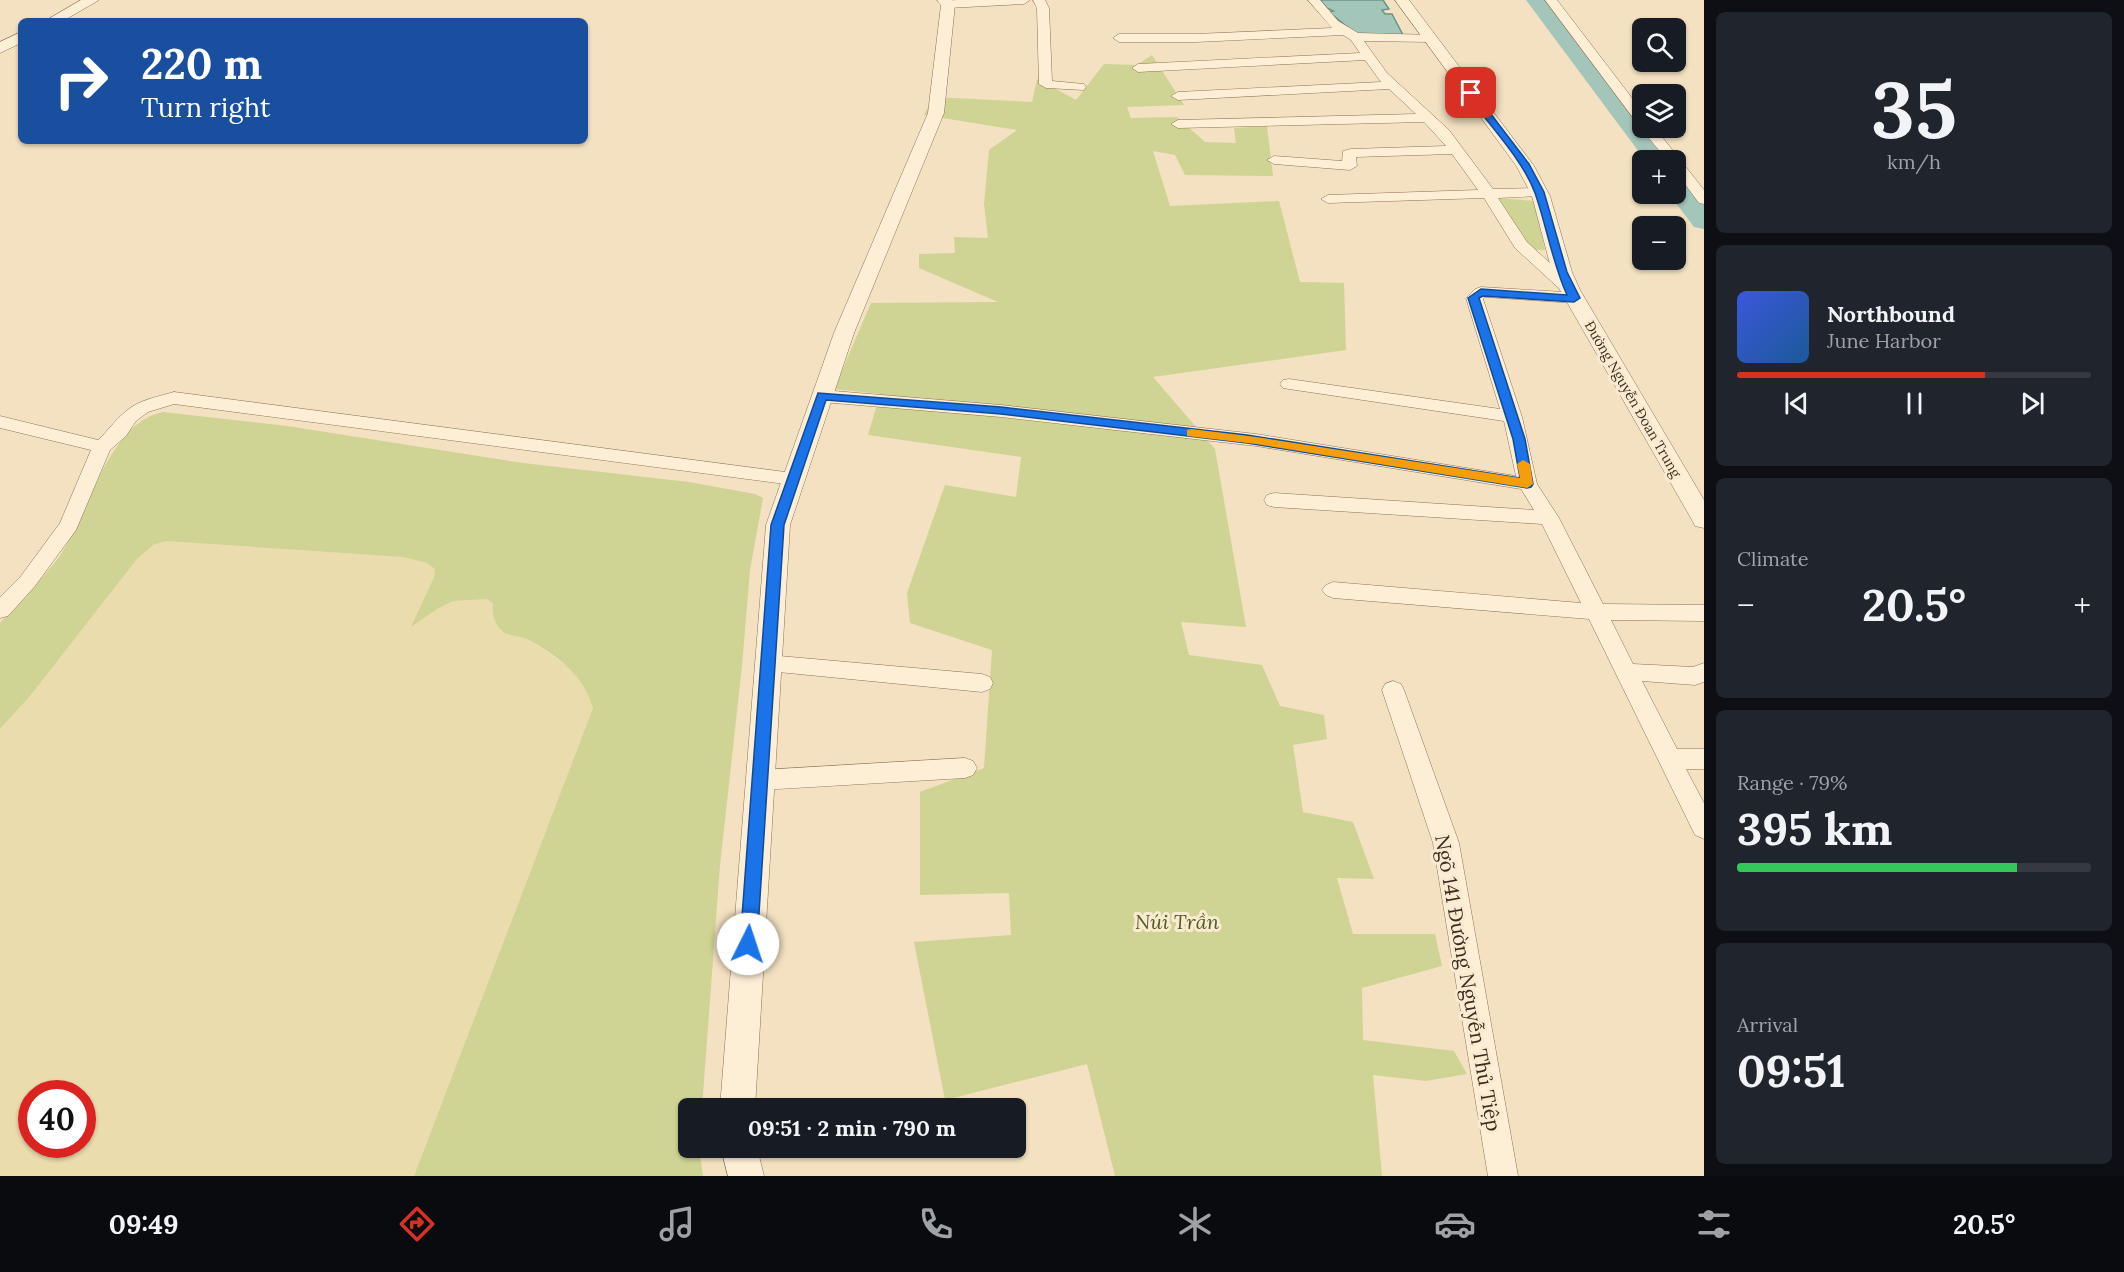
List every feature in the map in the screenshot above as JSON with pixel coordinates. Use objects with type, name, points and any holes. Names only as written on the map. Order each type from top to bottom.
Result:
[{"type":"street","points":[[58,18],[92,0]]},
{"type":"street","points":[[738,1098],[778,525],[844,333],[936,113],[946,2],[1024,0]]},
{"type":"street","points":[[1039,0],[1043,8],[1046,84],[1079,87]]},
{"type":"street","points":[[1314,0],[1334,24],[1351,34],[1392,85],[1456,150],[1488,193],[1521,245],[1572,294]]},
{"type":"street","name":"Đường Nguyễn Đoan Trung","points":[[1402,0],[1525,166],[1539,192],[1562,272],[1572,294],[1704,520]]},
{"type":"street","points":[[1551,0],[1632,107]]},
{"type":"street","points":[[1119,38],[1351,34],[1430,38]]},
{"type":"street","points":[[1138,68],[1369,56]]},
{"type":"street","points":[[1178,96],[1392,85]]},
{"type":"street","points":[[1178,124],[1427,118]]},
{"type":"street","points":[[1656,138],[1665,150]]},
{"type":"street","points":[[1274,160],[1350,166],[1348,154],[1351,153],[1456,150]]},
{"type":"street","points":[[1686,176],[1704,200]]},
{"type":"street","points":[[1328,199],[1539,192]]},
{"type":"street","points":[[1572,294],[1481,292],[1474,298],[1513,417],[1527,484],[1549,518],[1704,828]]},
{"type":"street","points":[[1289,384],[1513,417]]},
{"type":"street","points":[[822,396],[1001,411],[1247,439],[1527,484]]},
{"type":"street","points":[[0,610],[28,581],[69,525],[102,447],[119,432],[130,417],[142,408],[174,398],[794,479]]},
{"type":"street","points":[[0,422],[102,447]]},
{"type":"street","points":[[1274,500],[1549,518]]},
{"type":"street","points":[[1333,590],[1597,612],[1704,613]]},
{"type":"street","points":[[768,663],[982,683]]},
{"type":"street","points":[[1627,672],[1695,676],[1704,672]]},
{"type":"street","name":"Ngõ 141 Đường Nguyễn Thủ Tiệp","points":[[1393,690],[1446,843],[1503,1176]]},
{"type":"street","points":[[1671,759],[1704,759]]},
{"type":"street","points":[[760,780],[965,768]]},
{"type":"street","points":[[742,1158],[746,1176]]},
{"type":"shaded area","points":[[166,541],[403,557],[427,563],[435,569],[434,577],[412,626],[453,601],[487,599],[493,604],[504,632],[526,638],[573,670],[588,692],[593,708],[414,1176],[0,1176],[0,729],[30,696],[137,559],[153,545]]},
{"type":"green space","name":"Núi Trần","points":[[1152,55],[1184,105],[1127,107],[1131,118],[1177,117],[1205,142],[1236,143],[1234,128],[1267,126],[1273,176],[1185,175],[1175,155],[1153,151],[1170,206],[1279,201],[1300,282],[1344,283],[1346,350],[1153,377],[1215,449],[1246,627],[1181,622],[1189,655],[1262,665],[1280,706],[1324,715],[1327,739],[1293,745],[1303,812],[1353,822],[1374,879],[1337,878],[1353,934],[1435,934],[1442,966],[1362,988],[1363,1040],[1454,1051],[1467,1074],[1426,1081],[1373,1075],[1382,1176],[1115,1176],[1087,1064],[953,1098],[945,1098],[914,942],[1011,935],[1009,893],[920,895],[920,792],[984,768],[992,650],[910,623],[907,593],[945,485],[1016,497],[1021,457],[868,435],[880,394],[834,389],[871,303],[998,302],[919,268],[919,254],[955,253],[954,237],[988,238],[984,204],[989,150],[1017,130],[924,115],[933,97],[1032,102],[1037,79],[1076,100],[1104,64],[1137,65]]},
{"type":"green space","points":[[1499,198],[1534,201],[1545,250],[1530,250]]},
{"type":"green space","points":[[163,412],[287,426],[523,463],[689,482],[755,494],[763,498],[750,570],[720,865],[703,1098],[678,1098],[678,1158],[700,1158],[703,1176],[414,1176],[593,708],[583,686],[559,659],[527,639],[507,634],[499,627],[495,620],[493,604],[487,599],[453,601],[411,627],[434,577],[435,569],[427,563],[403,557],[166,541],[153,545],[137,559],[30,696],[0,729],[0,623],[59,557],[114,451],[128,433],[144,420]]},
{"type":"water","points":[[1320,0],[1383,0],[1389,9],[1382,10],[1385,14],[1392,14],[1403,35],[1356,34],[1329,12],[1333,11]]},
{"type":"waterway","points":[[1537,0],[1650,150]]},
{"type":"waterway","points":[[1686,197],[1704,221]]},
{"type":"slow traffic","points":[[1191,433],[1256,440],[1527,484],[1523,464]]},
{"type":"route","points":[[748,944],[778,525],[822,396],[1001,411],[1247,439],[1527,484],[1519,439],[1474,298],[1481,292],[1574,298],[1562,272],[1539,192],[1525,166],[1471,93]]}]
